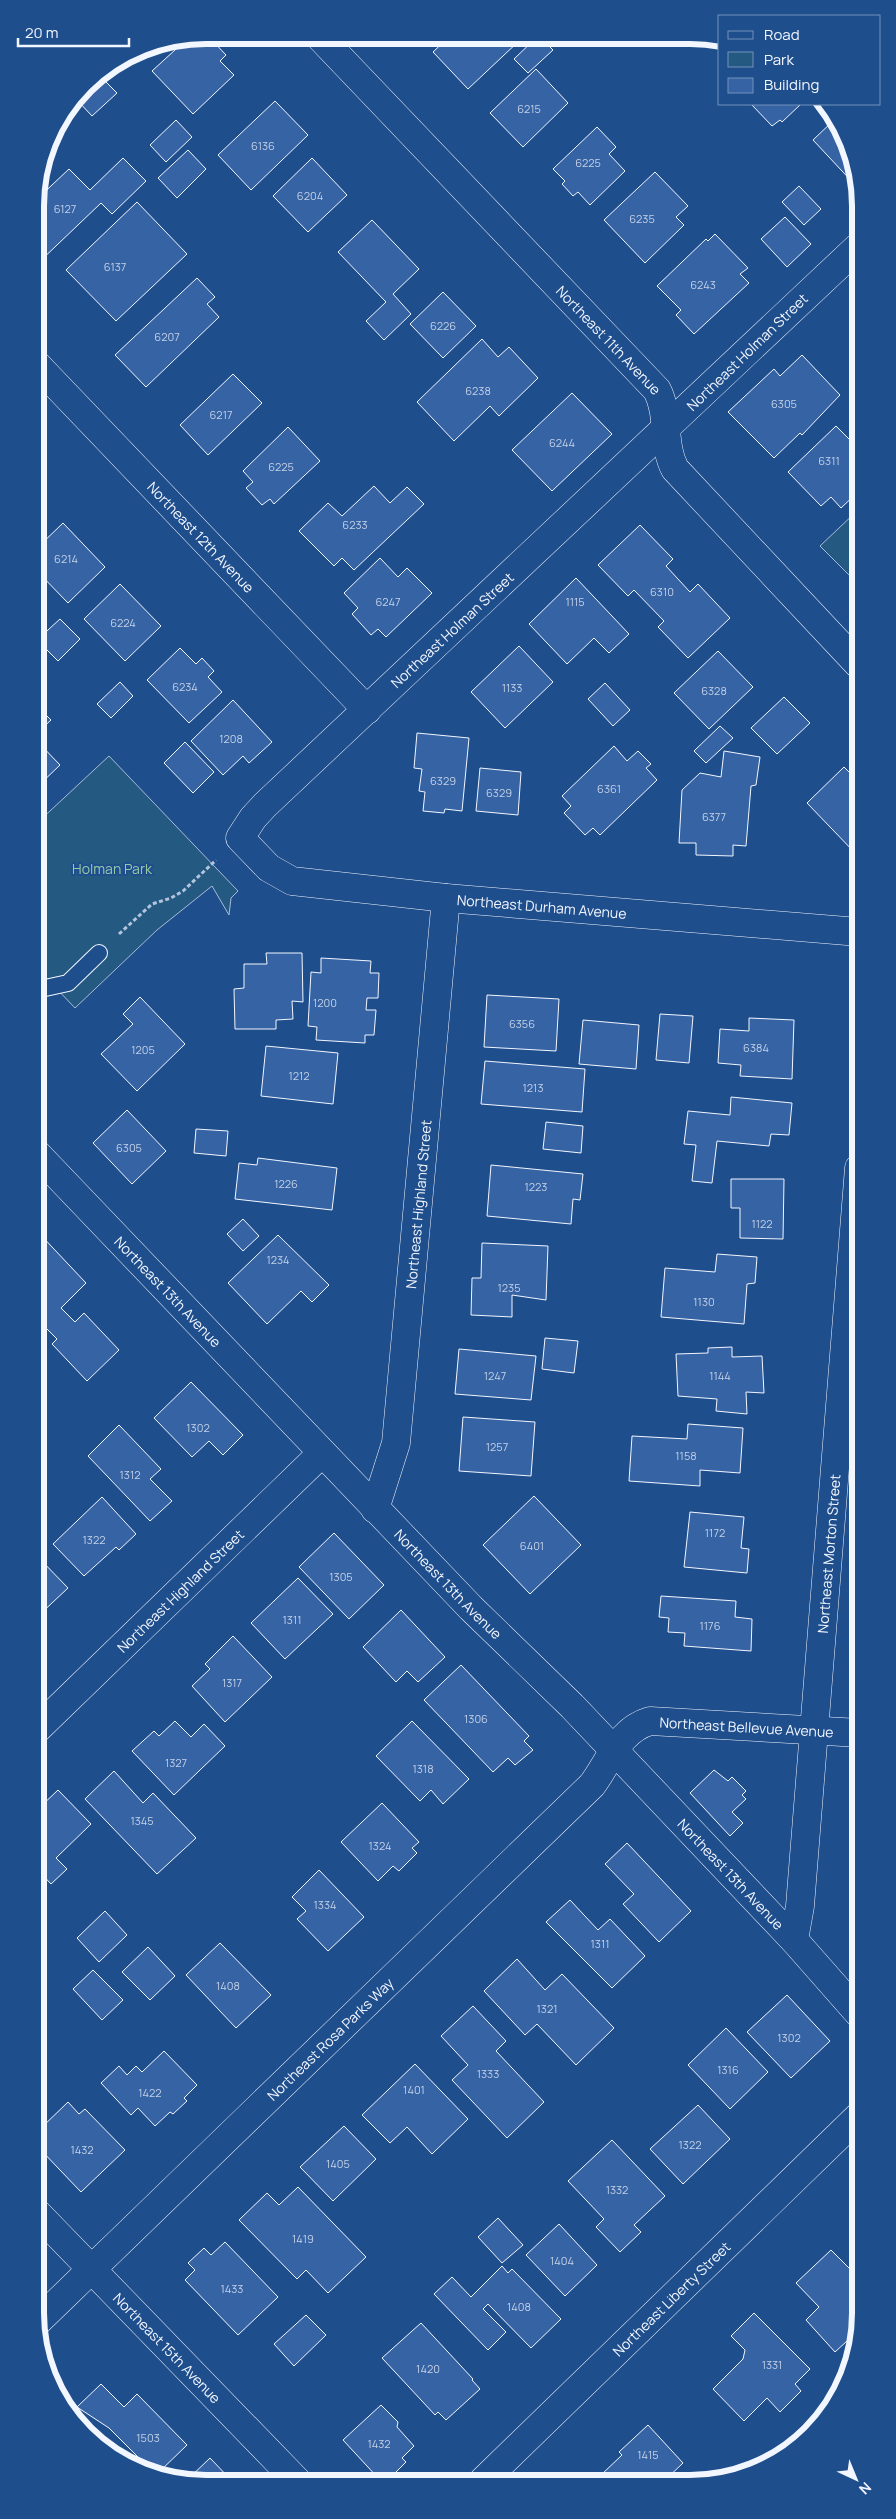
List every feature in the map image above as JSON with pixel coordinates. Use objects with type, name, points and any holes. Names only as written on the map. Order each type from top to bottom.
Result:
[{"type":"street","name":"Northeast 11th Avenue","points":[[327,44],[657,390],[664,404],[669,458],[675,469],[852,658]]},
{"type":"street","name":"Northeast Holman Street","points":[[240,838],[253,818],[265,805],[667,429],[852,253]]},
{"type":"street","name":"Northeast 12th Avenue","points":[[44,372],[367,710]]},
{"type":"street","name":"Northeast Durham Avenue","points":[[240,838],[269,868],[292,881],[446,898],[852,931]]},
{"type":"street","name":"Northeast Highland Street","points":[[376,1509],[396,1443],[446,898]]},
{"type":"street","name":"Northeast 13th Avenue","points":[[44,1161],[471,1608],[613,1749],[794,1940],[852,2006]]},
{"type":"street","name":"Northeast Morton Street","points":[[794,1940],[800,1906],[852,1253]]},
{"type":"street","name":"Northeast Highland Street","points":[[44,1723],[322,1453]]},
{"type":"street","name":"Northeast Bellevue Avenue","points":[[613,1749],[628,1733],[640,1724],[650,1722],[852,1732]]},
{"type":"street","name":"Northeast Rosa Parks Way","points":[[44,2315],[592,1785],[602,1771],[613,1749]]},
{"type":"street","name":"Northeast Liberty Street","points":[[489,2475],[852,2123]]},
{"type":"street","name":"Northeast 15th Avenue","points":[[44,2220],[290,2475]]},
{"type":"lane","points":[[44,988],[68,983],[99,953]]},
{"type":"path","points":[[99,953],[143,910],[183,890],[240,838]]},
{"type":"green space","points":[[852,516],[852,578],[820,546]]},
{"type":"green space","name":"Holman Park","points":[[109,756],[238,891],[231,898],[229,915],[212,886],[157,930],[75,1008],[44,975],[44,817]]},
{"type":"building","points":[[216,44],[226,55],[220,61],[234,75],[193,114],[152,71],[179,46]]},
{"type":"building","points":[[442,44],[516,44],[468,89],[433,52]]},
{"type":"building","points":[[530,44],[547,44],[553,50],[528,73],[514,59]]},
{"type":"building","points":[[536,69],[568,103],[523,147],[490,113]]},
{"type":"building","points":[[104,80],[117,93],[92,116],[80,103]]},
{"type":"building","points":[[275,101],[308,135],[251,190],[218,155]]},
{"type":"building","points":[[752,105],[800,105],[782,122],[780,120],[772,126]]},
{"type":"building","points":[[176,120],[192,137],[166,162],[150,145]]},
{"type":"building","points":[[830,124],[844,153],[850,180],[813,140]]},
{"type":"building","points":[[597,127],[616,147],[609,154],[625,171],[590,205],[578,192],[573,196],[562,184],[565,181],[553,169]]},
{"type":"building","points":[[188,150],[206,169],[177,198],[158,178]]},
{"type":"building","points":[[123,158],[146,181],[112,214],[101,203],[44,257],[44,192],[69,169],[90,190]]},
{"type":"building","points":[[312,158],[347,195],[308,232],[273,196]]},
{"type":"building","points":[[655,172],[688,206],[676,217],[684,225],[645,263],[604,220]]},
{"type":"building","points":[[799,186],[821,209],[804,225],[782,202]]},
{"type":"building","points":[[137,202],[187,254],[116,321],[66,270]]},
{"type":"building","points":[[785,217],[811,244],[787,267],[761,239]]},
{"type":"building","points":[[372,220],[419,269],[393,294],[411,314],[384,340],[366,321],[386,302],[338,252]]},
{"type":"building","points":[[715,234],[748,268],[740,274],[749,283],[694,334],[676,315],[681,310],[657,286],[706,239],[708,241]]},
{"type":"building","points":[[197,278],[215,297],[207,304],[219,317],[146,387],[115,355]]},
{"type":"building","points":[[443,292],[476,326],[443,358],[410,324]]},
{"type":"building","points":[[482,339],[498,357],[509,347],[538,378],[499,416],[490,406],[454,441],[417,402]]},
{"type":"building","points":[[802,355],[840,395],[802,435],[800,433],[774,458],[728,412],[774,369],[780,376]]},
{"type":"building","points":[[233,374],[262,403],[208,455],[180,425]]},
{"type":"building","points":[[572,393],[612,434],[552,491],[512,450]]},
{"type":"building","points":[[836,426],[852,442],[852,498],[841,508],[831,497],[821,506],[788,472]]},
{"type":"building","points":[[288,427],[320,461],[274,504],[270,499],[262,505],[246,488],[253,482],[243,471]]},
{"type":"building","points":[[374,486],[390,503],[407,487],[424,504],[354,570],[342,558],[334,566],[299,531],[328,503],[342,516]]},
{"type":"building","points":[[63,523],[105,567],[68,603],[44,578],[44,541]]},
{"type":"building","points":[[640,525],[673,559],[666,566],[690,592],[698,584],[730,618],[688,658],[658,627],[664,621],[634,590],[628,596],[598,565]]},
{"type":"building","points":[[380,558],[398,577],[407,568],[432,593],[386,637],[378,629],[371,635],[352,614],[358,608],[344,593]]},
{"type":"building","points":[[576,578],[629,634],[609,653],[594,638],[567,664],[529,624]]},
{"type":"building","points":[[120,584],[161,626],[125,661],[84,619]]},
{"type":"building","points":[[60,619],[80,639],[58,661],[44,647],[44,634]]},
{"type":"building","points":[[519,646],[553,682],[505,728],[471,692]]},
{"type":"building","points":[[180,648],[196,664],[202,658],[214,671],[208,677],[222,692],[189,723],[147,680]]},
{"type":"building","points":[[718,651],[753,687],[709,729],[674,693]]},
{"type":"building","points":[[120,682],[133,696],[111,718],[97,704]]},
{"type":"building","points":[[605,683],[630,710],[613,726],[588,699]]},
{"type":"building","points":[[784,697],[810,723],[777,754],[751,728]]},
{"type":"building","points":[[233,700],[272,742],[249,763],[243,756],[223,775],[191,741]]},
{"type":"building","points":[[44,713],[51,720],[44,727]]},
{"type":"building","points":[[720,726],[733,738],[706,763],[694,751]]},
{"type":"building","points":[[417,733],[469,738],[462,811],[445,809],[444,813],[423,811],[425,792],[419,791],[422,769],[414,768]]},
{"type":"building","points":[[185,742],[214,772],[193,793],[164,763]]},
{"type":"building","points":[[614,746],[627,761],[638,751],[651,764],[646,768],[657,780],[600,835],[593,828],[585,835],[564,813],[571,806],[562,796]]},
{"type":"building","points":[[44,748],[60,765],[44,780]]},
{"type":"building","points":[[724,751],[760,757],[756,785],[751,786],[746,846],[733,845],[733,856],[696,855],[696,843],[679,843],[682,790],[700,773],[721,777]]},
{"type":"building","points":[[844,767],[852,775],[852,850],[807,803]]},
{"type":"building","points":[[480,768],[521,772],[518,815],[476,811]]},
{"type":"building","points":[[266,953],[302,953],[303,1002],[292,1001],[293,1019],[276,1020],[276,1029],[235,1029],[234,989],[244,988],[244,964],[267,964]]},
{"type":"building","points":[[321,958],[371,961],[370,973],[379,973],[378,998],[367,998],[366,1010],[376,1010],[374,1035],[365,1035],[365,1043],[316,1040],[317,1027],[308,1026],[311,972],[321,973]]},
{"type":"building","points":[[487,995],[559,999],[556,1051],[484,1047]]},
{"type":"building","points":[[140,997],[185,1044],[137,1091],[101,1054],[133,1024],[123,1014]]},
{"type":"building","points":[[660,1014],[693,1016],[689,1063],[656,1060]]},
{"type":"building","points":[[749,1018],[794,1020],[792,1079],[740,1076],[741,1065],[718,1063],[720,1029],[749,1031]]},
{"type":"building","points":[[583,1020],[639,1025],[636,1069],[579,1064]]},
{"type":"building","points":[[266,1046],[338,1053],[333,1104],[261,1096]]},
{"type":"building","points":[[485,1061],[585,1069],[582,1112],[481,1104]]},
{"type":"building","points":[[731,1097],[792,1103],[789,1135],[771,1134],[769,1146],[717,1141],[712,1183],[692,1181],[696,1145],[684,1144],[688,1111],[730,1115]]},
{"type":"building","points":[[127,1110],[166,1151],[132,1184],[93,1143]]},
{"type":"building","points":[[546,1122],[583,1126],[581,1153],[543,1149]]},
{"type":"building","points":[[196,1129],[228,1131],[226,1156],[194,1153]]},
{"type":"building","points":[[258,1158],[337,1168],[332,1210],[235,1199],[239,1163],[257,1165]]},
{"type":"building","points":[[491,1165],[583,1174],[580,1200],[573,1199],[571,1224],[487,1216]]},
{"type":"building","points":[[731,1179],[784,1179],[783,1239],[740,1238],[740,1208],[731,1208]]},
{"type":"building","points":[[243,1219],[259,1236],[243,1251],[227,1234]]},
{"type":"building","points":[[278,1235],[329,1285],[312,1302],[301,1291],[267,1324],[228,1283]]},
{"type":"building","points":[[44,1238],[86,1283],[61,1308],[75,1322],[84,1313],[119,1350],[87,1381],[52,1344],[57,1339],[44,1326]]},
{"type":"building","points":[[482,1243],[548,1246],[546,1300],[512,1295],[512,1317],[471,1315],[472,1278],[481,1278]]},
{"type":"building","points":[[717,1254],[757,1257],[755,1283],[747,1284],[744,1324],[661,1317],[665,1268],[715,1272]]},
{"type":"building","points":[[545,1338],[578,1341],[574,1373],[542,1369]]},
{"type":"building","points":[[732,1347],[732,1357],[762,1356],[764,1393],[746,1392],[747,1414],[716,1411],[717,1399],[678,1396],[676,1354],[708,1353],[708,1348]]},
{"type":"building","points":[[459,1349],[536,1356],[531,1400],[455,1394]]},
{"type":"building","points":[[191,1382],[243,1435],[223,1455],[209,1441],[192,1457],[154,1418]]},
{"type":"building","points":[[463,1417],[535,1422],[531,1476],[459,1471]]},
{"type":"building","points":[[688,1424],[743,1428],[740,1473],[700,1470],[700,1486],[629,1481],[632,1436],[687,1439]]},
{"type":"building","points":[[119,1425],[161,1469],[150,1479],[172,1501],[150,1521],[88,1456]]},
{"type":"building","points":[[534,1496],[581,1545],[530,1594],[483,1545]]},
{"type":"building","points":[[102,1497],[136,1534],[119,1550],[116,1547],[84,1576],[53,1544]]},
{"type":"building","points":[[690,1512],[744,1517],[741,1548],[749,1549],[747,1573],[684,1567]]},
{"type":"building","points":[[334,1533],[384,1585],[349,1619],[299,1567]]},
{"type":"building","points":[[44,1563],[68,1588],[44,1610]]},
{"type":"building","points":[[298,1578],[333,1614],[285,1659],[251,1623]]},
{"type":"building","points":[[661,1596],[736,1601],[735,1617],[752,1619],[751,1651],[684,1646],[685,1633],[668,1632],[669,1618],[659,1617]]},
{"type":"building","points":[[401,1610],[445,1657],[418,1682],[407,1671],[396,1682],[363,1647]]},
{"type":"building","points":[[233,1636],[272,1677],[225,1722],[192,1686],[210,1669],[205,1664]]},
{"type":"building","points":[[461,1665],[529,1736],[524,1741],[533,1750],[515,1765],[508,1758],[493,1772],[424,1700]]},
{"type":"building","points":[[175,1721],[191,1737],[204,1724],[225,1746],[174,1795],[132,1751],[154,1731],[159,1736]]},
{"type":"building","points":[[412,1721],[469,1779],[443,1804],[431,1790],[420,1801],[376,1756]]},
{"type":"building","points":[[714,1770],[728,1781],[732,1777],[746,1791],[742,1795],[746,1799],[732,1812],[743,1823],[730,1836],[690,1793]]},
{"type":"building","points":[[114,1771],[143,1803],[153,1793],[196,1838],[157,1874],[85,1799]]},
{"type":"building","points":[[58,1790],[91,1824],[56,1858],[67,1869],[51,1884],[44,1876],[44,1803]]},
{"type":"building","points":[[382,1803],[419,1842],[412,1848],[417,1853],[399,1871],[393,1866],[378,1881],[341,1842]]},
{"type":"building","points":[[627,1843],[691,1911],[659,1942],[623,1904],[634,1894],[605,1864]]},
{"type":"building","points":[[319,1870],[364,1917],[328,1951],[297,1919],[306,1911],[292,1897]]},
{"type":"building","points":[[570,1900],[598,1930],[610,1919],[645,1956],[612,1988],[546,1922]]},
{"type":"building","points":[[105,1911],[127,1935],[99,1962],[77,1938]]},
{"type":"building","points":[[220,1943],[271,1995],[236,2028],[186,1975]]},
{"type":"building","points":[[148,1947],[175,1976],[150,2000],[122,1972]]},
{"type":"building","points":[[517,1959],[545,1990],[562,1974],[614,2028],[576,2065],[537,2024],[525,2035],[484,1991]]},
{"type":"building","points":[[93,1970],[123,2000],[102,2020],[73,1989]]},
{"type":"building","points":[[787,1995],[830,2041],[791,2078],[747,2032]]},
{"type":"building","points":[[473,2006],[506,2041],[496,2051],[544,2102],[507,2138],[452,2080],[468,2065],[441,2036]]},
{"type":"building","points":[[726,2028],[768,2072],[730,2109],[688,2065]]},
{"type":"building","points":[[164,2051],[197,2085],[184,2098],[187,2101],[173,2114],[170,2112],[155,2126],[138,2108],[131,2115],[101,2083],[119,2066],[127,2075],[136,2066],[142,2072]]},
{"type":"building","points":[[415,2064],[468,2119],[432,2154],[407,2127],[390,2143],[362,2115]]},
{"type":"building","points":[[68,2102],[79,2114],[85,2109],[125,2150],[81,2192],[44,2153],[44,2125]]},
{"type":"building","points":[[698,2105],[730,2139],[683,2184],[650,2149]]},
{"type":"building","points":[[344,2126],[376,2159],[333,2201],[300,2167]]},
{"type":"building","points":[[612,2140],[665,2196],[634,2225],[641,2232],[620,2252],[596,2227],[604,2219],[568,2181]]},
{"type":"building","points":[[298,2187],[366,2257],[328,2293],[306,2270],[297,2279],[239,2220],[267,2193],[279,2205]]},
{"type":"building","points":[[498,2218],[523,2245],[502,2263],[478,2237]]},
{"type":"building","points":[[559,2224],[597,2265],[565,2296],[526,2255]]},
{"type":"building","points":[[225,2242],[278,2297],[238,2335],[185,2280],[195,2270],[188,2263],[204,2248],[211,2255]]},
{"type":"building","points":[[831,2250],[852,2271],[852,2324],[850,2338],[835,2352],[806,2320],[819,2307],[796,2283]]},
{"type":"building","points":[[502,2266],[508,2273],[512,2269],[561,2319],[531,2348],[488,2304],[483,2309],[506,2332],[488,2350],[434,2294],[452,2277],[471,2297]]},
{"type":"building","points":[[754,2313],[810,2369],[795,2384],[801,2391],[780,2412],[767,2398],[744,2421],[713,2389],[743,2359],[745,2350],[731,2336]]},
{"type":"building","points":[[306,2315],[326,2335],[294,2366],[274,2344]]},
{"type":"building","points":[[421,2323],[480,2389],[446,2420],[438,2412],[435,2415],[382,2358]]},
{"type":"building","points":[[101,2384],[124,2407],[137,2394],[187,2445],[162,2469],[144,2463],[109,2428],[77,2407]]},
{"type":"building","points":[[381,2405],[398,2422],[397,2427],[414,2446],[402,2458],[406,2462],[393,2475],[375,2475],[343,2440]]},
{"type":"building","points":[[648,2425],[683,2463],[670,2475],[601,2475],[622,2455],[619,2452]]},
{"type":"building","points":[[210,2458],[226,2475],[205,2475],[193,2474]]}]
